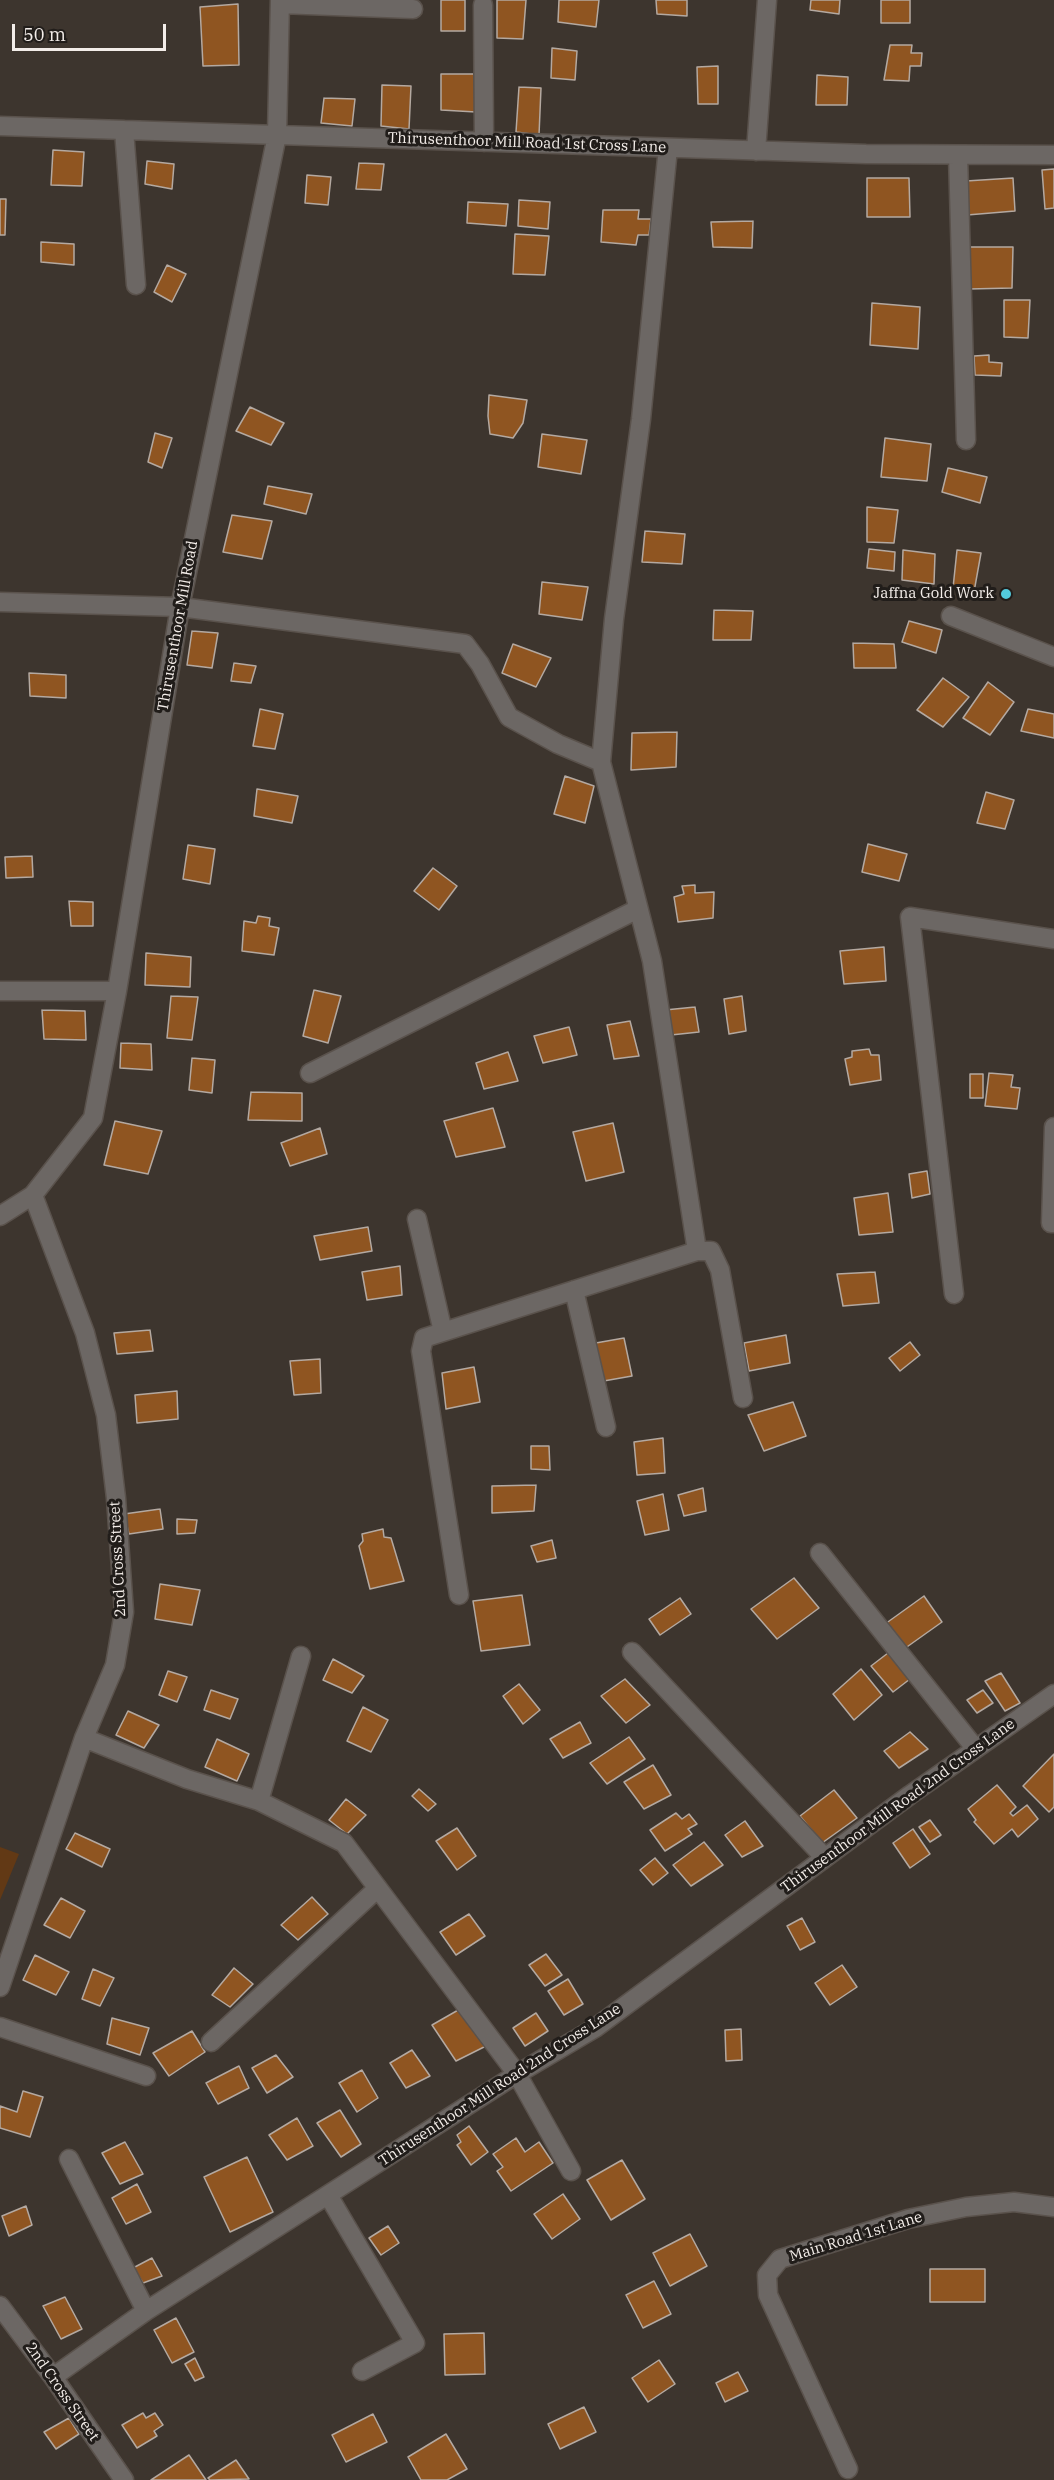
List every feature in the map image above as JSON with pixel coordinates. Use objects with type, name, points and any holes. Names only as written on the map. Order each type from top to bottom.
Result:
[{"type":"street","points":[[756,151],[767,0]]},
{"type":"street","points":[[280,2],[413,9]]},
{"type":"street","name":"Thirusenthoor Mill Road","points":[[0,1216],[33,1195],[93,1118],[117,991],[180,607],[277,135],[280,2]]},
{"type":"street","points":[[483,5],[484,142]]},
{"type":"street","name":"Thirusenthoor Mill Road 1st Cross Lane","points":[[0,126],[756,151],[1054,155]]},
{"type":"street","points":[[124,130],[136,285]]},
{"type":"street","points":[[668,148],[641,419],[614,619],[601,762],[651,962],[698,1251]]},
{"type":"street","points":[[958,155],[966,440]]},
{"type":"street","points":[[0,602],[180,607],[465,644],[480,664],[509,717],[558,744],[601,762]]},
{"type":"street","points":[[951,616],[1054,657]]},
{"type":"street","points":[[310,1073],[638,909]]},
{"type":"street","points":[[954,1294],[910,917],[1054,939]]},
{"type":"street","points":[[0,991],[117,991]]},
{"type":"street","points":[[1054,1127],[1051,1223],[1054,1223]]},
{"type":"street","name":"2nd Cross Street","points":[[0,1987],[84,1738],[115,1665],[123,1612],[116,1498],[106,1415],[85,1333],[33,1195]]},
{"type":"street","points":[[417,1219],[443,1332]]},
{"type":"street","points":[[459,1595],[421,1352],[424,1338],[698,1251],[711,1251],[720,1270],[744,1398]]},
{"type":"street","points":[[574,1290],[606,1427]]},
{"type":"street","points":[[820,1553],[975,1748]]},
{"type":"street","points":[[632,1652],[825,1857]]},
{"type":"street","points":[[260,1801],[301,1656]]},
{"type":"street","name":"Thirusenthoor Mill Road 2nd Cross Lane","points":[[53,2377],[146,2311],[517,2074],[595,2028],[825,1857],[975,1748],[1054,1694]]},
{"type":"street","points":[[84,1738],[187,1779],[260,1801],[344,1843],[517,2074],[571,2171]]},
{"type":"street","points":[[211,2042],[378,1888]]},
{"type":"street","points":[[0,2027],[146,2076]]},
{"type":"street","points":[[69,2159],[146,2311]]},
{"type":"street","points":[[328,2195],[416,2343],[362,2371]]},
{"type":"street","name":"Main Road 1st Lane","points":[[848,2469],[768,2295],[767,2275],[780,2259],[908,2219],[966,2207],[1014,2202],[1054,2208]]},
{"type":"street","name":"2nd Cross Street","points":[[0,2307],[53,2377],[124,2480]]},
{"type":"shaded area","points":[[0,1847],[19,1854],[0,1900]]},
{"type":"building","points":[[441,0],[465,0],[465,31],[441,31]]},
{"type":"building","points":[[497,0],[526,0],[523,39],[497,38]]},
{"type":"building","points":[[559,0],[599,0],[596,27],[558,22]]},
{"type":"building","points":[[656,0],[687,0],[687,16],[657,14]]},
{"type":"building","points":[[811,0],[840,0],[839,14],[810,10]]},
{"type":"building","points":[[881,0],[910,0],[910,23],[881,23]]},
{"type":"building","points":[[238,4],[239,65],[203,66],[200,7]]},
{"type":"building","points":[[890,45],[912,45],[911,53],[922,53],[921,66],[910,66],[909,81],[884,80]]},
{"type":"building","points":[[552,48],[577,51],[575,80],[551,78]]},
{"type":"building","points":[[718,66],[718,104],[698,104],[697,67]]},
{"type":"building","points":[[441,74],[475,74],[476,112],[441,110]]},
{"type":"building","points":[[817,75],[848,77],[847,105],[816,105]]},
{"type":"building","points":[[382,85],[411,86],[409,129],[381,126]]},
{"type":"building","points":[[519,87],[541,88],[539,135],[516,132]]},
{"type":"building","points":[[324,98],[355,99],[352,126],[321,123]]},
{"type":"building","points":[[53,150],[84,152],[82,186],[51,185]]},
{"type":"building","points":[[147,161],[174,164],[172,189],[145,184]]},
{"type":"building","points":[[359,163],[384,164],[381,190],[356,189]]},
{"type":"building","points":[[1054,169],[1054,208],[1045,209],[1042,170]]},
{"type":"building","points":[[307,175],[331,177],[328,205],[305,203]]},
{"type":"building","points":[[867,178],[909,178],[910,217],[867,217]]},
{"type":"building","points":[[1013,178],[1015,211],[967,215],[966,181]]},
{"type":"building","points":[[0,199],[6,199],[5,235],[0,235]]},
{"type":"building","points":[[519,200],[550,202],[548,229],[518,226]]},
{"type":"building","points":[[468,202],[508,204],[506,226],[467,223]]},
{"type":"building","points":[[603,210],[639,210],[638,219],[651,219],[649,235],[638,235],[636,245],[601,242]]},
{"type":"building","points":[[753,221],[752,248],[713,247],[711,222]]},
{"type":"building","points":[[515,234],[549,236],[545,275],[513,274]]},
{"type":"building","points":[[41,242],[74,244],[74,265],[41,262]]},
{"type":"building","points":[[969,247],[1013,247],[1012,288],[969,289]]},
{"type":"building","points":[[167,265],[186,274],[172,302],[154,292]]},
{"type":"building","points":[[1004,300],[1030,300],[1028,338],[1004,337]]},
{"type":"building","points":[[872,303],[920,307],[918,349],[870,345]]},
{"type":"building","points":[[989,355],[989,362],[1002,363],[1001,376],[975,375],[974,356]]},
{"type":"building","points":[[489,395],[527,400],[523,423],[513,438],[490,434]]},
{"type":"building","points":[[250,407],[284,423],[271,445],[236,431]]},
{"type":"building","points":[[155,433],[172,438],[162,468],[148,462]]},
{"type":"building","points":[[542,434],[587,440],[581,474],[538,467]]},
{"type":"building","points":[[885,438],[931,444],[927,481],[881,477]]},
{"type":"building","points":[[948,468],[987,477],[980,503],[942,492]]},
{"type":"building","points":[[268,486],[312,494],[306,514],[264,504]]},
{"type":"building","points":[[867,507],[898,510],[894,543],[867,542]]},
{"type":"building","points":[[232,515],[272,521],[262,559],[223,552]]},
{"type":"building","points":[[645,531],[685,534],[682,564],[642,562]]},
{"type":"building","points":[[869,549],[895,552],[894,571],[867,568]]},
{"type":"building","points":[[903,550],[935,554],[934,584],[902,580]]},
{"type":"building","points":[[957,550],[981,553],[974,592],[953,588]]},
{"type":"building","points":[[542,582],[588,587],[582,620],[539,614]]},
{"type":"building","points":[[714,610],[753,611],[751,640],[713,640]]},
{"type":"building","points":[[909,621],[942,630],[936,653],[902,642]]},
{"type":"building","points":[[192,631],[218,633],[212,668],[187,665]]},
{"type":"building","points":[[853,643],[894,644],[896,668],[854,668]]},
{"type":"building","points":[[513,644],[551,658],[536,687],[502,673]]},
{"type":"building","points":[[234,663],[256,666],[251,683],[231,681]]},
{"type":"building","points":[[29,673],[66,675],[66,698],[30,696]]},
{"type":"building","points":[[943,678],[969,697],[943,727],[917,710]]},
{"type":"building","points":[[988,682],[1014,702],[990,735],[963,718]]},
{"type":"building","points":[[260,709],[283,714],[275,749],[253,746]]},
{"type":"building","points":[[1028,709],[1054,714],[1054,738],[1021,731]]},
{"type":"building","points":[[677,732],[676,767],[631,770],[632,733]]},
{"type":"building","points":[[565,776],[594,786],[585,823],[554,814]]},
{"type":"building","points":[[257,789],[298,796],[292,823],[254,816]]},
{"type":"building","points":[[986,792],[1014,800],[1005,829],[977,823]]},
{"type":"building","points":[[868,844],[907,854],[899,881],[862,872]]},
{"type":"building","points":[[188,845],[215,849],[210,884],[183,879]]},
{"type":"building","points":[[32,856],[33,877],[6,878],[5,857]]},
{"type":"building","points":[[433,868],[457,886],[439,910],[414,891]]},
{"type":"building","points":[[695,885],[695,893],[714,892],[713,918],[678,922],[674,897],[684,894],[682,886]]},
{"type":"building","points":[[69,901],[93,902],[93,926],[71,926]]},
{"type":"building","points":[[258,916],[270,918],[269,926],[279,928],[274,955],[242,951],[244,921],[256,923]]},
{"type":"building","points":[[884,947],[886,981],[844,984],[840,951]]},
{"type":"building","points":[[146,953],[191,957],[190,987],[145,985]]},
{"type":"building","points":[[314,990],[341,996],[328,1043],[303,1036]]},
{"type":"building","points":[[171,996],[198,997],[192,1040],[167,1038]]},
{"type":"building","points":[[742,996],[746,1031],[729,1034],[724,999]]},
{"type":"building","points":[[695,1007],[699,1032],[671,1035],[665,1010]]},
{"type":"building","points":[[42,1010],[85,1011],[86,1040],[44,1039]]},
{"type":"building","points":[[630,1021],[639,1056],[614,1059],[607,1025]]},
{"type":"building","points":[[569,1027],[577,1055],[543,1063],[534,1036]]},
{"type":"building","points":[[121,1043],[151,1044],[152,1070],[120,1068]]},
{"type":"building","points":[[869,1049],[871,1055],[879,1055],[881,1080],[850,1085],[845,1059],[852,1057],[852,1051]]},
{"type":"building","points":[[508,1052],[518,1081],[484,1089],[476,1063]]},
{"type":"building","points":[[192,1058],[215,1060],[212,1093],[189,1090]]},
{"type":"building","points":[[989,1073],[1013,1075],[1011,1087],[1020,1088],[1017,1109],[985,1106]]},
{"type":"building","points":[[970,1074],[983,1074],[983,1098],[970,1098]]},
{"type":"building","points":[[251,1092],[302,1093],[302,1121],[248,1120]]},
{"type":"building","points":[[493,1108],[505,1147],[456,1157],[444,1121]]},
{"type":"building","points":[[115,1121],[162,1131],[148,1174],[104,1165]]},
{"type":"building","points":[[613,1123],[624,1172],[586,1181],[573,1132]]},
{"type":"building","points":[[320,1128],[327,1154],[290,1166],[281,1143]]},
{"type":"building","points":[[927,1171],[930,1194],[912,1198],[909,1174]]},
{"type":"building","points":[[888,1193],[893,1232],[859,1235],[854,1198]]},
{"type":"building","points":[[368,1227],[372,1251],[320,1260],[314,1236]]},
{"type":"building","points":[[400,1266],[402,1295],[367,1300],[362,1272]]},
{"type":"building","points":[[875,1272],[879,1303],[843,1306],[837,1274]]},
{"type":"building","points":[[150,1330],[153,1351],[117,1354],[114,1333]]},
{"type":"building","points":[[786,1335],[790,1363],[749,1371],[744,1343]]},
{"type":"building","points":[[624,1338],[632,1376],[598,1382],[590,1344]]},
{"type":"building","points":[[910,1342],[920,1355],[900,1371],[889,1358]]},
{"type":"building","points":[[320,1359],[321,1393],[294,1395],[290,1361]]},
{"type":"building","points":[[474,1367],[480,1402],[446,1409],[442,1373]]},
{"type":"building","points":[[177,1391],[178,1419],[137,1423],[135,1395]]},
{"type":"building","points":[[793,1402],[806,1436],[764,1451],[748,1415]]},
{"type":"building","points":[[663,1438],[665,1473],[637,1475],[634,1442]]},
{"type":"building","points":[[531,1446],[549,1446],[550,1470],[531,1469]]},
{"type":"building","points":[[536,1485],[534,1511],[492,1513],[492,1486]]},
{"type":"building","points":[[703,1488],[706,1511],[684,1516],[678,1495]]},
{"type":"building","points":[[663,1494],[669,1530],[645,1535],[637,1501]]},
{"type":"building","points":[[160,1509],[163,1529],[129,1534],[124,1514]]},
{"type":"building","points":[[177,1519],[197,1520],[195,1533],[177,1534]]},
{"type":"building","points":[[383,1529],[384,1537],[391,1538],[404,1581],[370,1589],[359,1546],[363,1541],[362,1534]]},
{"type":"building","points":[[552,1540],[556,1558],[537,1562],[531,1546]]},
{"type":"building","points":[[794,1578],[819,1608],[777,1639],[751,1609]]},
{"type":"building","points":[[160,1584],[200,1590],[192,1625],[155,1619]]},
{"type":"building","points":[[522,1595],[530,1645],[481,1651],[473,1601]]},
{"type":"building","points":[[924,1596],[942,1622],[904,1649],[885,1624]]},
{"type":"building","points":[[680,1598],[691,1614],[660,1635],[649,1619]]},
{"type":"building","points":[[888,1653],[910,1679],[893,1692],[871,1666]]},
{"type":"building","points":[[333,1659],[364,1676],[352,1693],[323,1680]]},
{"type":"building","points":[[861,1669],[882,1695],[854,1720],[833,1694]]},
{"type":"building","points":[[168,1671],[187,1677],[177,1702],[159,1695]]},
{"type":"building","points":[[1001,1673],[1020,1703],[1005,1711],[985,1681]]},
{"type":"building","points":[[625,1679],[650,1705],[626,1723],[601,1696]]},
{"type":"building","points":[[519,1684],[540,1710],[523,1724],[503,1696]]},
{"type":"building","points":[[211,1690],[238,1699],[230,1719],[204,1710]]},
{"type":"building","points":[[983,1690],[993,1703],[977,1713],[967,1700]]},
{"type":"building","points":[[363,1707],[388,1720],[371,1752],[347,1741]]},
{"type":"building","points":[[128,1711],[159,1725],[144,1748],[116,1735]]},
{"type":"building","points":[[580,1722],[591,1743],[563,1758],[550,1739]]},
{"type":"building","points":[[910,1732],[928,1749],[899,1768],[884,1751]]},
{"type":"building","points":[[629,1737],[645,1759],[607,1784],[590,1763]]},
{"type":"building","points":[[217,1739],[249,1754],[237,1781],[205,1767]]},
{"type":"building","points":[[1054,1754],[1054,1807],[1049,1812],[1023,1786]]},
{"type":"building","points":[[653,1765],[671,1795],[644,1809],[624,1782]]},
{"type":"building","points":[[997,1785],[1016,1807],[1010,1813],[1013,1816],[1027,1805],[1038,1819],[1018,1837],[1012,1829],[994,1844],[974,1822],[976,1820],[968,1809]]},
{"type":"building","points":[[419,1789],[436,1804],[428,1811],[412,1796]]},
{"type":"building","points":[[834,1790],[857,1818],[822,1843],[800,1816]]},
{"type":"building","points":[[346,1799],[366,1815],[347,1834],[329,1820]]},
{"type":"building","points":[[676,1813],[682,1819],[689,1814],[697,1824],[688,1829],[692,1834],[665,1851],[650,1830]]},
{"type":"building","points":[[930,1820],[941,1835],[930,1842],[919,1827]]},
{"type":"building","points":[[745,1821],[763,1846],[742,1857],[725,1835]]},
{"type":"building","points":[[457,1828],[476,1856],[457,1870],[436,1841]]},
{"type":"building","points":[[913,1829],[930,1854],[910,1868],[893,1843]]},
{"type":"building","points":[[75,1833],[110,1849],[102,1867],[66,1849]]},
{"type":"building","points":[[704,1842],[723,1865],[691,1886],[673,1865]]},
{"type":"building","points":[[655,1858],[668,1873],[653,1885],[640,1870]]},
{"type":"building","points":[[312,1897],[328,1914],[298,1940],[281,1925]]},
{"type":"building","points":[[61,1898],[85,1911],[70,1938],[44,1925]]},
{"type":"building","points":[[469,1914],[485,1936],[456,1955],[440,1932]]},
{"type":"building","points":[[802,1918],[815,1942],[800,1950],[787,1926]]},
{"type":"building","points":[[546,1954],[562,1975],[545,1986],[529,1965]]},
{"type":"building","points":[[35,1955],[69,1972],[56,1995],[23,1980]]},
{"type":"building","points":[[842,1965],[857,1987],[830,2005],[815,1983]]},
{"type":"building","points":[[234,1968],[253,1984],[230,2007],[212,1995]]},
{"type":"building","points":[[93,1969],[114,1978],[100,2006],[82,1999]]},
{"type":"building","points":[[568,1979],[583,2004],[564,2015],[548,1991]]},
{"type":"building","points":[[460,2009],[486,2046],[456,2061],[432,2025]]},
{"type":"building","points":[[536,2013],[548,2031],[525,2046],[513,2028]]},
{"type":"building","points":[[112,2018],[149,2028],[140,2055],[107,2044]]},
{"type":"building","points":[[741,2029],[742,2060],[726,2061],[725,2030]]},
{"type":"building","points":[[192,2031],[205,2052],[169,2076],[153,2053]]},
{"type":"building","points":[[412,2050],[430,2076],[406,2088],[390,2063]]},
{"type":"building","points":[[276,2055],[293,2077],[267,2093],[252,2068]]},
{"type":"building","points":[[239,2066],[249,2088],[218,2104],[206,2083]]},
{"type":"building","points":[[362,2070],[378,2098],[357,2112],[339,2083]]},
{"type":"building","points":[[23,2091],[43,2097],[30,2137],[0,2128],[0,2106],[17,2112]]},
{"type":"building","points":[[340,2110],[361,2144],[341,2157],[317,2123]]},
{"type":"building","points":[[297,2118],[313,2146],[287,2160],[269,2135]]},
{"type":"building","points":[[469,2126],[488,2152],[471,2165],[457,2145],[461,2142],[457,2135]]},
{"type":"building","points":[[516,2138],[525,2152],[539,2142],[553,2163],[511,2191],[497,2171],[503,2167],[493,2154]]},
{"type":"building","points":[[125,2142],[143,2174],[120,2184],[102,2153]]},
{"type":"building","points":[[247,2157],[273,2212],[230,2232],[204,2177]]},
{"type":"building","points":[[622,2160],[645,2199],[611,2220],[587,2180]]},
{"type":"building","points":[[137,2184],[151,2212],[126,2224],[112,2198]]},
{"type":"building","points":[[563,2194],[580,2219],[552,2239],[534,2214]]},
{"type":"building","points":[[26,2206],[32,2225],[9,2236],[2,2216]]},
{"type":"building","points":[[388,2226],[399,2243],[381,2255],[369,2238]]},
{"type":"building","points":[[690,2234],[707,2266],[670,2286],[653,2253]]},
{"type":"building","points":[[152,2258],[162,2276],[143,2283],[133,2268]]},
{"type":"building","points":[[930,2269],[985,2269],[985,2302],[930,2302]]},
{"type":"building","points":[[654,2281],[671,2314],[643,2328],[626,2295]]},
{"type":"building","points":[[65,2297],[82,2329],[61,2339],[43,2306]]},
{"type":"building","points":[[176,2318],[194,2352],[172,2363],[154,2330]]},
{"type":"building","points":[[484,2333],[485,2374],[445,2375],[444,2334]]},
{"type":"building","points":[[195,2358],[204,2377],[195,2381],[185,2364]]},
{"type":"building","points":[[659,2360],[675,2384],[648,2402],[632,2378]]},
{"type":"building","points":[[738,2372],[748,2391],[725,2402],[716,2383]]},
{"type":"building","points":[[584,2407],[596,2432],[560,2449],[548,2424]]},
{"type":"building","points":[[143,2413],[146,2418],[155,2413],[163,2425],[154,2431],[157,2436],[137,2448],[122,2425]]},
{"type":"building","points":[[373,2414],[387,2442],[346,2462],[332,2435]]},
{"type":"building","points":[[69,2418],[79,2434],[56,2449],[44,2432]]},
{"type":"building","points":[[446,2434],[467,2469],[447,2480],[421,2480],[408,2457]]},
{"type":"building","points":[[189,2455],[206,2480],[151,2480]]},
{"type":"building","points":[[236,2460],[249,2479],[210,2480],[208,2478]]},
{"type":"place","name":"Jaffna Gold Work","points":[[1006,594]]}]
